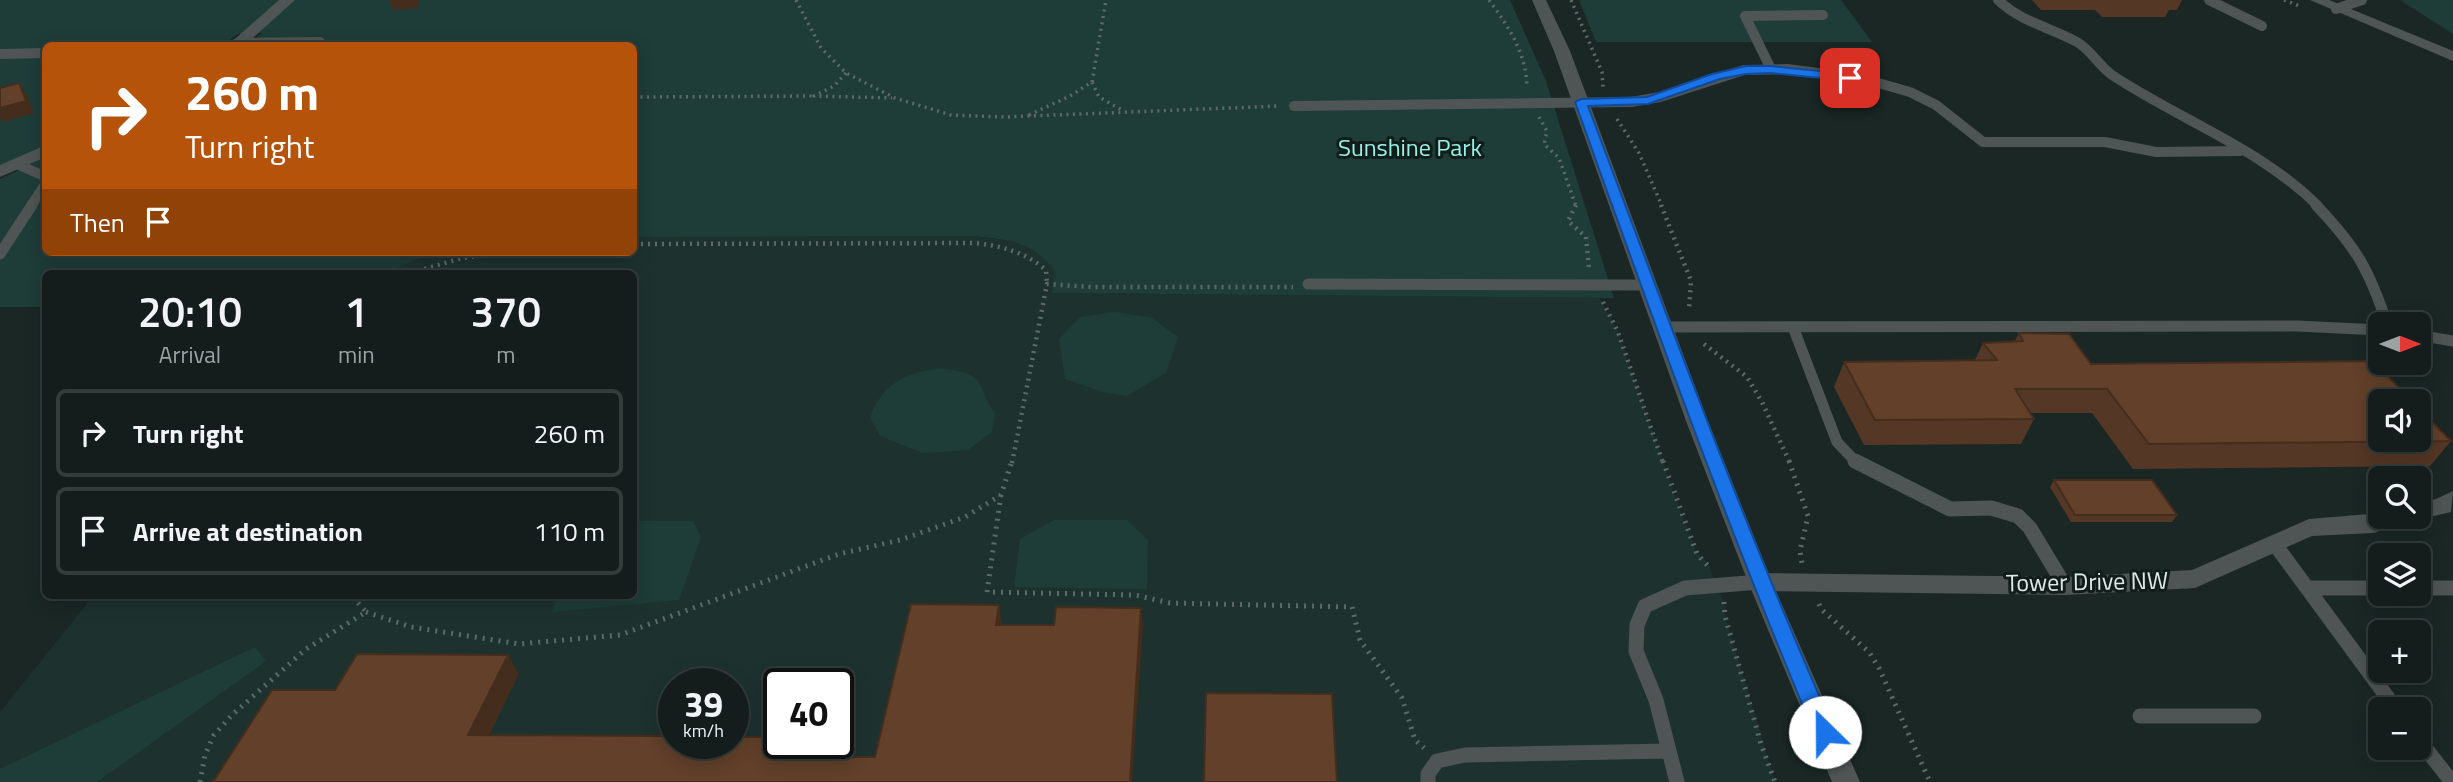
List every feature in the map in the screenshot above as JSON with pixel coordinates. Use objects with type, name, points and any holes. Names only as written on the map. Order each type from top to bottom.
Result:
[{"type":"street","points":[[238,42],[288,0]]},
{"type":"street","points":[[1539,0],[1581,102],[1662,327],[1760,582],[1846,782]]},
{"type":"street","points":[[2316,0],[2453,56]]},
{"type":"street","points":[[0,54],[42,53]]},
{"type":"street","points":[[0,172],[42,152]]},
{"type":"street","points":[[2431,509],[2443,506],[2453,499]]},
{"type":"street","name":"Tower Drive NW","points":[[1760,582],[2065,586],[2195,579],[2309,528],[2368,524]]},
{"type":"lane","points":[[1998,0],[2011,14],[2080,43],[2108,72],[2294,184],[2343,230],[2381,295],[2385,312]]},
{"type":"lane","points":[[2209,0],[2262,26]]},
{"type":"lane","points":[[2336,9],[2362,0]]},
{"type":"lane","points":[[1771,69],[1745,16],[1823,16]]},
{"type":"lane","points":[[1294,106],[1648,101],[1717,77],[1746,70],[1771,69],[1835,75],[1898,89],[1946,111],[1970,135],[1983,142],[2105,142],[2156,152],[2240,150]]},
{"type":"lane","points":[[17,164],[42,175]]},
{"type":"lane","points":[[0,254],[42,189]]},
{"type":"lane","points":[[1308,284],[1647,285]]},
{"type":"lane","points":[[1662,327],[2297,326],[2368,329]]},
{"type":"lane","points":[[1793,327],[1838,442],[1857,463],[1950,509],[1991,508],[2018,516],[2030,528],[2065,586]]},
{"type":"lane","points":[[2431,337],[2453,341]]},
{"type":"lane","points":[[2274,543],[2387,697]]},
{"type":"lane","points":[[1678,782],[1656,700],[1636,651],[1636,625],[1646,606],[1685,588],[1760,582]]},
{"type":"lane","points":[[2309,588],[2368,588]]},
{"type":"lane","points":[[2431,588],[2453,588]]},
{"type":"lane","points":[[2140,716],[2254,716]]},
{"type":"lane","points":[[1427,782],[1428,774],[1437,761],[1465,755],[1669,751]]},
{"type":"lane","points":[[2431,755],[2452,782]]},
{"type":"path","points":[[796,0],[821,48],[846,73],[895,98],[951,115],[1025,116],[1294,106]]},
{"type":"path","points":[[1106,0],[1092,89],[1104,102],[1126,112]]},
{"type":"path","points":[[1489,0],[1507,25],[1527,66],[1527,90]]},
{"type":"path","points":[[1571,0],[1602,72],[1603,94]]},
{"type":"path","points":[[814,96],[834,86],[846,73]]},
{"type":"path","points":[[1025,116],[1070,96],[1092,82]]},
{"type":"path","points":[[637,97],[895,98]]},
{"type":"path","points":[[1533,108],[1547,131],[1544,144],[1546,149],[1559,158],[1576,201],[1576,209],[1567,221],[1586,237],[1591,275]]},
{"type":"path","points":[[1609,112],[1632,140],[1685,265],[1691,281],[1690,312]]},
{"type":"path","points":[[637,244],[975,243],[1011,247],[1033,258],[1046,270],[1047,284],[1010,473],[1001,495],[987,592],[1135,595],[1170,603],[1352,607],[1360,640],[1402,698],[1415,740],[1437,761]]},
{"type":"path","points":[[421,270],[479,256]]},
{"type":"path","points":[[1047,284],[1091,287],[1291,287],[1308,284]]},
{"type":"path","points":[[1600,298],[1618,332],[1692,541],[1698,554],[1707,562]]},
{"type":"path","points":[[1704,346],[1735,366],[1758,390],[1805,502],[1808,529],[1799,549],[1799,558]]},
{"type":"path","points":[[355,599],[366,612],[411,627],[519,645],[620,635],[839,554],[900,540],[965,517],[1001,495]]},
{"type":"path","points":[[1726,607],[1728,628],[1761,744],[1775,782]]},
{"type":"path","points":[[1821,609],[1868,652],[1879,668],[1930,782]]},
{"type":"path","points":[[200,782],[205,755],[214,735],[232,716],[306,649],[366,612]]},
{"type":"shaded area","points":[[974,236],[1024,243],[1042,254],[1055,271],[1052,293],[1600,298],[1618,332],[1697,553],[1707,562],[1726,607],[1725,616],[1775,782],[0,782],[0,712],[91,599],[637,599],[637,270],[392,270],[422,256],[637,256],[637,237]]},
{"type":"green space","name":"Sunshine Park","points":[[0,0],[1510,0],[1546,81],[1614,298],[1052,293],[1055,271],[1046,261],[1029,248],[999,239],[974,236],[637,237],[637,42],[251,42],[262,33],[238,34],[227,42],[42,42],[42,148],[0,169]]},
{"type":"green space","points":[[1579,0],[1841,0],[1872,42],[1596,42]]},
{"type":"green space","points":[[2400,0],[2453,0],[2453,34]]},
{"type":"green space","points":[[42,158],[42,256],[424,256],[393,270],[42,270],[42,307],[0,307],[0,179]]},
{"type":"green space","points":[[1116,312],[1152,318],[1178,337],[1166,373],[1127,396],[1102,392],[1065,379],[1059,339],[1080,317]]},
{"type":"green space","points":[[940,368],[966,373],[978,381],[995,413],[992,432],[968,450],[923,453],[880,436],[870,417],[882,395],[906,377]]},
{"type":"green space","points":[[1054,520],[1127,520],[1148,540],[1147,589],[1014,587],[1020,539]]},
{"type":"green space","points":[[637,521],[693,521],[701,537],[679,600],[552,612],[556,599],[637,599]]},
{"type":"green space","points":[[255,647],[266,661],[97,782],[0,782],[0,769]]},
{"type":"building","points":[[19,83],[26,101],[0,108],[0,88]]},
{"type":"building","points":[[2019,333],[2069,334],[2091,364],[2368,361],[2368,375],[2387,375],[2400,389],[2368,389],[2368,442],[2149,444],[2107,389],[2015,389],[2034,419],[1875,420],[1844,362],[1997,360],[1983,343],[2023,341]]},
{"type":"building","points":[[2431,421],[2451,441],[2431,441]]},
{"type":"building","points":[[2054,480],[2152,480],[2177,515],[2075,515]]},
{"type":"building","points":[[911,604],[999,605],[996,625],[1054,625],[1056,607],[1141,608],[1130,782],[213,782],[272,690],[335,690],[357,654],[508,655],[468,735],[658,736],[658,759],[749,759],[749,737],[763,737],[763,759],[875,757]]},
{"type":"building","points":[[1206,693],[1332,694],[1337,782],[1204,782]]},
{"type":"route","points":[[1825,732],[1760,582],[1697,421],[1581,102],[1648,101],[1663,98],[1693,84],[1746,70],[1771,69],[1850,78]]}]
